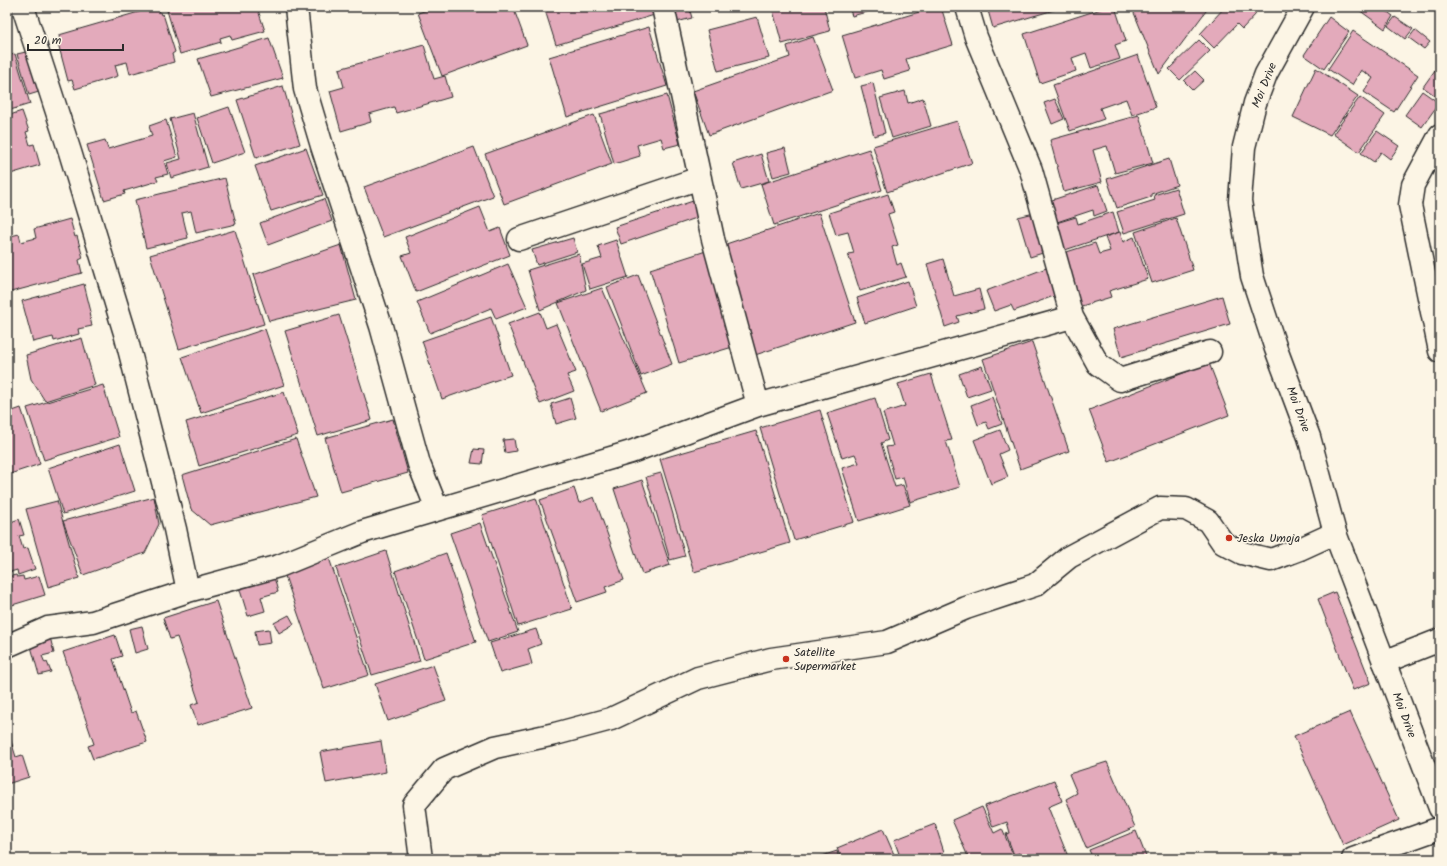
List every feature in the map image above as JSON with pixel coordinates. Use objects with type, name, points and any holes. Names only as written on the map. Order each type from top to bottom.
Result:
[{"type":"street","points":[[23,7],[70,152],[125,333],[175,529],[188,591]]},
{"type":"street","points":[[296,7],[305,89],[322,146],[381,326],[418,464],[437,509]]},
{"type":"street","points":[[663,7],[713,239],[758,405]]},
{"type":"street","points":[[967,7],[976,37],[1031,170],[1072,317],[1098,364],[1120,380],[1210,352]]},
{"type":"street","name":"Moi Drive","points":[[1303,7],[1266,74],[1255,103],[1244,146],[1240,201],[1252,276],[1276,349],[1309,437],[1335,533],[1440,808]]},
{"type":"street","points":[[1440,135],[1413,185],[1410,205],[1440,351]]},
{"type":"street","points":[[519,239],[700,178]]},
{"type":"street","points":[[7,646],[48,628],[93,622],[188,591],[279,566],[362,532],[631,452],[758,405],[1072,317]]},
{"type":"street","points":[[421,859],[414,805],[444,769],[495,747],[555,734],[610,719],[698,678],[771,659],[887,642],[966,608],[1035,585],[1070,557],[1160,508],[1186,509],[1208,522],[1223,543],[1242,552],[1271,560],[1335,533]]},
{"type":"street","points":[[1384,662],[1440,640]]},
{"type":"street","points":[[1353,859],[1440,828]]},
{"type":"building","points":[[158,7],[161,15],[163,14],[175,52],[172,54],[174,62],[130,74],[127,62],[115,65],[118,76],[75,89],[72,80],[68,81],[58,43],[60,42],[59,35]]},
{"type":"building","points":[[166,7],[257,7],[265,31],[232,40],[230,35],[220,38],[221,42],[180,54]]},
{"type":"building","points":[[436,7],[513,7],[527,45],[442,76],[418,13]]},
{"type":"building","points":[[544,7],[659,7],[661,13],[556,45]]},
{"type":"building","points":[[669,7],[704,7],[690,11],[692,18],[673,23]]},
{"type":"building","points":[[772,7],[824,7],[830,31],[782,44]]},
{"type":"building","points":[[849,7],[881,7],[881,8],[852,16]]},
{"type":"building","points":[[936,7],[941,7],[953,45],[906,59],[910,71],[884,79],[881,70],[855,78],[842,35]]},
{"type":"building","points":[[987,7],[1064,7],[993,28]]},
{"type":"building","points":[[1107,7],[1115,7],[1126,41],[1115,45],[1120,59],[1091,68],[1086,53],[1072,58],[1076,71],[1040,83],[1024,34]]},
{"type":"building","points":[[1209,7],[1159,74],[1132,8]]},
{"type":"building","points":[[1225,7],[1247,7],[1256,14],[1242,29],[1237,24],[1214,48],[1200,34]]},
{"type":"building","points":[[1355,7],[1381,7],[1393,16],[1385,29]]},
{"type":"building","points":[[757,17],[769,58],[718,71],[707,30]]},
{"type":"building","points":[[1329,17],[1349,32],[1324,69],[1304,55]]},
{"type":"building","points":[[1395,17],[1413,29],[1405,39],[1388,26]]},
{"type":"building","points":[[649,27],[667,86],[567,117],[549,57]]},
{"type":"building","points":[[1415,30],[1430,42],[1424,49],[1409,38]]},
{"type":"building","points":[[1353,31],[1418,75],[1394,112],[1364,92],[1373,78],[1361,70],[1352,85],[1328,69]]},
{"type":"building","points":[[813,37],[833,90],[709,135],[693,91],[790,57],[787,46]]},
{"type":"building","points":[[269,38],[283,78],[211,97],[198,59]]},
{"type":"building","points":[[1199,40],[1210,51],[1180,80],[1169,69]]},
{"type":"building","points":[[424,45],[434,79],[445,76],[451,97],[396,113],[394,107],[369,114],[371,122],[341,131],[330,91],[344,87],[339,69]]},
{"type":"building","points":[[30,51],[42,91],[29,95],[17,54]]},
{"type":"building","points":[[15,54],[30,104],[7,111],[7,56]]},
{"type":"building","points":[[1138,55],[1156,107],[1132,115],[1126,99],[1100,108],[1104,119],[1070,131],[1053,85]]},
{"type":"building","points":[[1440,63],[1440,99],[1423,87]]},
{"type":"building","points":[[1316,68],[1358,96],[1330,135],[1293,117]]},
{"type":"building","points":[[1195,71],[1204,80],[1193,90],[1184,81]]},
{"type":"building","points":[[873,83],[885,133],[874,136],[861,86]]},
{"type":"building","points":[[283,86],[300,144],[256,158],[237,100]]},
{"type":"building","points":[[905,91],[908,103],[923,98],[931,126],[892,138],[880,98]]},
{"type":"building","points":[[1422,91],[1439,103],[1422,127],[1405,115]]},
{"type":"building","points":[[667,95],[680,144],[664,148],[661,138],[637,145],[640,156],[614,164],[600,114]]},
{"type":"building","points":[[1360,97],[1385,115],[1359,152],[1333,134]]},
{"type":"building","points":[[1055,99],[1064,119],[1052,124],[1044,103]]},
{"type":"building","points":[[229,107],[245,152],[212,163],[197,118]]},
{"type":"building","points":[[22,111],[29,131],[26,132],[30,145],[34,144],[40,165],[7,175],[7,116]]},
{"type":"building","points":[[193,113],[208,167],[171,178],[167,163],[181,159],[170,119]]},
{"type":"building","points":[[594,115],[612,164],[504,204],[485,154]]},
{"type":"building","points":[[1139,115],[1153,163],[1115,173],[1107,146],[1093,150],[1102,182],[1064,192],[1050,140]]},
{"type":"building","points":[[166,120],[177,157],[164,161],[168,174],[156,177],[158,181],[124,191],[125,194],[104,200],[87,145],[105,140],[108,149],[152,136],[149,126]]},
{"type":"building","points":[[957,121],[972,163],[887,192],[873,146]]},
{"type":"building","points":[[1377,131],[1399,146],[1390,159],[1381,152],[1374,162],[1361,153]]},
{"type":"building","points":[[474,147],[493,196],[383,237],[364,187]]},
{"type":"building","points":[[306,148],[323,195],[271,211],[255,166]]},
{"type":"building","points":[[785,148],[791,172],[773,177],[766,153]]},
{"type":"building","points":[[869,149],[882,190],[774,225],[761,184]]},
{"type":"building","points":[[761,154],[769,181],[741,189],[733,163]]},
{"type":"building","points":[[1169,159],[1177,185],[1151,194],[1151,197],[1117,208],[1107,179]]},
{"type":"building","points":[[225,178],[236,224],[196,233],[191,211],[182,213],[188,238],[146,248],[135,200]]},
{"type":"building","points":[[1098,185],[1107,211],[1094,216],[1093,210],[1057,222],[1049,201]]},
{"type":"building","points":[[1176,188],[1184,214],[1124,233],[1117,212],[1155,200],[1154,195]]},
{"type":"building","points":[[888,194],[894,212],[888,214],[898,245],[892,247],[897,265],[901,263],[906,277],[860,291],[848,254],[854,253],[848,232],[836,235],[829,213]]},
{"type":"building","points":[[324,199],[332,221],[268,245],[260,223]]},
{"type":"building","points":[[699,199],[705,215],[621,244],[615,227]]},
{"type":"building","points":[[480,207],[490,232],[500,228],[510,255],[416,292],[402,256],[411,253],[405,237]]},
{"type":"building","points":[[1038,212],[1049,251],[1030,257],[1018,217]]},
{"type":"building","points":[[1113,212],[1119,232],[1065,250],[1056,223],[1076,217],[1078,224]]},
{"type":"building","points":[[819,213],[855,322],[752,356],[717,247]]},
{"type":"building","points":[[1176,218],[1193,270],[1152,283],[1135,232]]},
{"type":"building","points":[[70,219],[75,237],[77,236],[83,258],[79,260],[82,273],[7,293],[7,276],[9,275],[7,268],[7,237],[19,234],[21,242],[36,238],[34,229]]},
{"type":"building","points":[[235,230],[264,324],[179,349],[150,255]]},
{"type":"building","points":[[1120,232],[1123,242],[1134,237],[1148,279],[1109,291],[1111,297],[1075,308],[1057,255],[1095,243],[1099,254],[1110,251],[1105,237]]},
{"type":"building","points":[[573,238],[577,252],[537,265],[532,250]]},
{"type":"building","points":[[616,240],[628,277],[590,289],[582,264],[602,258],[598,246]]},
{"type":"building","points":[[341,245],[356,300],[269,321],[253,275]]},
{"type":"building","points":[[706,251],[736,346],[679,363],[650,269]]},
{"type":"building","points":[[579,254],[586,290],[540,310],[528,270]]},
{"type":"building","points":[[943,259],[954,296],[979,289],[984,309],[957,316],[959,322],[945,327],[927,264]]},
{"type":"building","points":[[508,264],[527,307],[496,319],[491,308],[430,333],[417,302]]},
{"type":"building","points":[[1049,267],[1059,294],[1014,311],[1011,305],[994,311],[986,291]]},
{"type":"building","points":[[638,275],[672,364],[641,376],[607,287]]},
{"type":"building","points":[[908,281],[916,306],[865,323],[857,298]]},
{"type":"building","points":[[84,284],[91,312],[89,313],[92,326],[78,329],[79,334],[54,341],[53,337],[33,342],[22,301]]},
{"type":"building","points":[[602,288],[647,393],[601,411],[558,303]]},
{"type":"building","points":[[1222,296],[1230,324],[1121,357],[1113,329]]},
{"type":"building","points":[[540,312],[546,328],[556,324],[576,372],[567,375],[574,391],[540,404],[508,324]]},
{"type":"building","points":[[339,315],[372,420],[318,436],[285,331]]},
{"type":"building","points":[[491,317],[511,375],[442,399],[422,341]]},
{"type":"building","points":[[265,329],[284,385],[201,413],[182,357]]},
{"type":"building","points":[[82,338],[95,385],[45,401],[31,379],[26,355]]},
{"type":"building","points":[[1032,342],[1069,451],[1020,469],[983,359]]},
{"type":"building","points":[[1209,363],[1229,415],[1109,462],[1089,410]]},
{"type":"building","points":[[982,366],[991,389],[967,397],[959,374]]},
{"type":"building","points":[[931,374],[952,440],[946,441],[960,487],[910,502],[903,477],[895,479],[886,447],[893,446],[883,413],[905,406],[898,384]]},
{"type":"building","points":[[103,385],[119,437],[44,460],[27,408]]},
{"type":"building","points":[[284,392],[298,435],[199,466],[186,422]]},
{"type":"building","points":[[992,397],[1002,424],[989,429],[986,422],[978,425],[971,405]]},
{"type":"building","points":[[570,398],[576,418],[556,424],[551,404]]},
{"type":"building","points":[[875,398],[888,440],[881,443],[895,487],[903,485],[910,505],[859,521],[842,468],[859,463],[855,454],[842,458],[827,413]]},
{"type":"building","points":[[21,408],[40,464],[7,475],[7,413]]},
{"type":"building","points":[[820,410],[854,522],[794,540],[760,428]]},
{"type":"building","points":[[393,419],[408,473],[341,492],[325,438]]},
{"type":"building","points":[[1000,430],[1008,450],[999,454],[1008,477],[991,484],[974,440]]},
{"type":"building","points":[[756,431],[790,543],[694,572],[660,459]]},
{"type":"building","points":[[296,439],[316,497],[210,525],[191,509],[182,475]]},
{"type":"building","points":[[514,439],[516,451],[505,453],[503,440]]},
{"type":"building","points":[[120,444],[135,491],[63,514],[48,468]]},
{"type":"building","points":[[474,449],[484,450],[482,464],[471,463]]},
{"type":"building","points":[[661,473],[685,556],[670,560],[646,477]]},
{"type":"building","points":[[642,480],[670,565],[642,574],[614,489]]},
{"type":"building","points":[[574,488],[579,503],[594,497],[624,580],[605,587],[607,592],[577,602],[540,500]]},
{"type":"building","points":[[154,497],[159,524],[145,553],[83,575],[63,521]]},
{"type":"building","points":[[536,498],[572,609],[518,626],[482,515]]},
{"type":"building","points":[[57,501],[79,578],[48,587],[26,509]]},
{"type":"building","points":[[7,519],[8,523],[19,519],[24,535],[19,536],[23,549],[28,548],[35,569],[18,575],[17,570],[7,573]]},
{"type":"building","points":[[480,523],[518,632],[488,642],[450,533]]},
{"type":"building","points":[[386,551],[420,661],[372,675],[336,568]]},
{"type":"building","points":[[446,553],[476,642],[424,659],[395,571]]},
{"type":"building","points":[[329,558],[369,675],[324,689],[284,573]]},
{"type":"building","points":[[16,575],[17,577],[23,576],[24,580],[39,576],[45,595],[9,606],[7,598],[7,577]]},
{"type":"building","points":[[274,577],[278,592],[261,597],[265,611],[248,616],[239,587]]},
{"type":"building","points":[[1335,592],[1371,683],[1353,690],[1318,599]]},
{"type":"building","points":[[216,601],[252,708],[198,725],[191,705],[199,702],[177,637],[170,639],[163,618]]},
{"type":"building","points":[[289,615],[294,624],[279,633],[274,623]]},
{"type":"building","points":[[142,626],[148,649],[135,653],[129,629]]},
{"type":"building","points":[[269,629],[271,643],[257,645],[255,631]]},
{"type":"building","points":[[536,629],[541,644],[528,649],[532,664],[500,673],[490,643]]},
{"type":"building","points":[[115,635],[122,656],[113,659],[131,713],[136,711],[147,742],[93,759],[88,746],[94,744],[63,652]]},
{"type":"building","points":[[50,637],[54,653],[42,656],[45,663],[47,662],[51,672],[39,675],[30,643]]},
{"type":"building","points":[[433,665],[446,701],[388,721],[375,684]]},
{"type":"building","points":[[1350,712],[1399,820],[1343,845],[1294,736]]},
{"type":"building","points":[[7,728],[16,757],[22,755],[29,777],[7,784]]},
{"type":"building","points":[[381,741],[386,772],[326,783],[320,752]]},
{"type":"building","points":[[1107,762],[1135,827],[1086,848],[1066,799],[1077,793],[1069,774]]},
{"type":"building","points":[[1054,780],[1062,801],[1048,807],[1069,859],[1021,859],[1019,853],[1014,855],[1006,834],[1010,833],[1007,822],[993,827],[985,806]]},
{"type":"building","points":[[982,807],[994,833],[1002,829],[1015,859],[969,859],[952,820]]},
{"type":"building","points":[[935,824],[944,852],[928,859],[901,859],[894,840]]},
{"type":"building","points":[[883,829],[896,859],[841,859],[837,848]]},
{"type":"building","points":[[1136,831],[1147,859],[1093,859],[1089,850]]},
{"type":"building","points":[[837,851],[839,859],[813,859]]},
{"type":"place","name":"Jeska Umoja","points":[[1229,538]]},
{"type":"place","name":"Satellite Supermarket","points":[[786,659]]}]
